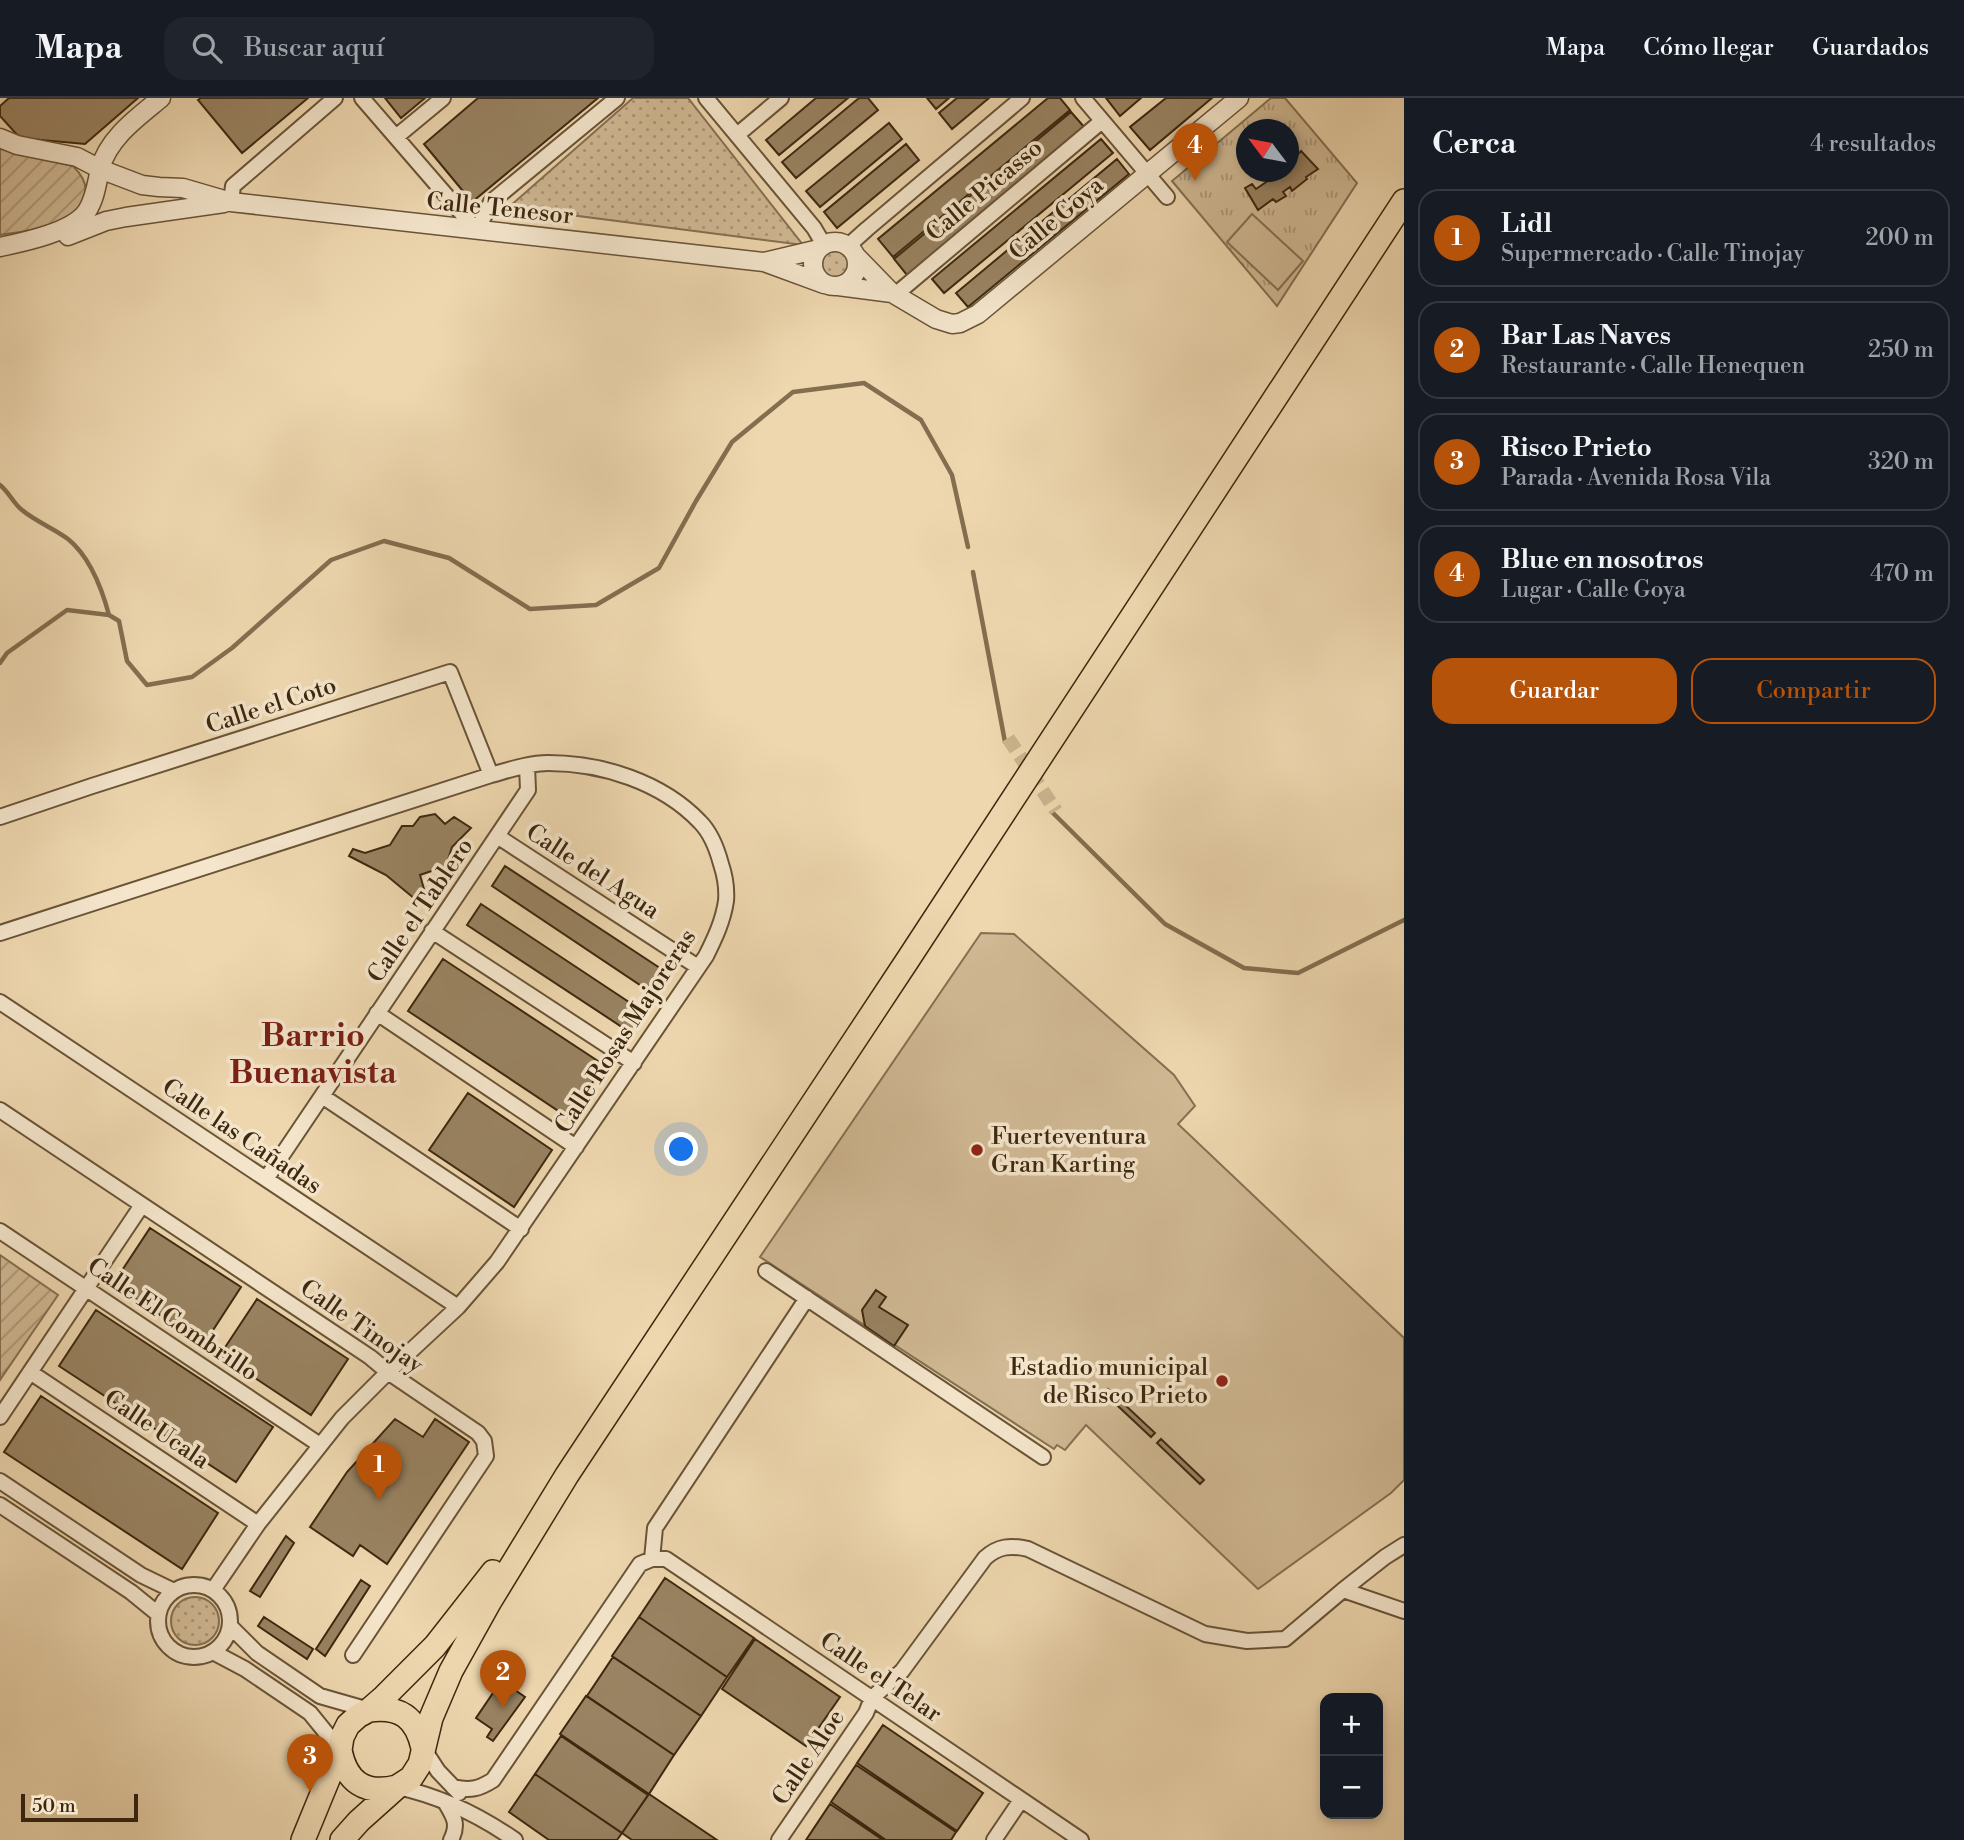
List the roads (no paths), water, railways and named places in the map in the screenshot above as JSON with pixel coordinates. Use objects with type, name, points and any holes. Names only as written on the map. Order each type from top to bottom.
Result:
[{"type":"main road","points":[[342,1840],[359,1821],[411,1778],[420,1764],[431,1718],[452,1671],[490,1601],[567,1475],[1404,201]]},
{"type":"main road","points":[[303,1840],[348,1725],[369,1710],[435,1646],[567,1475]]},
{"type":"main road","points":[[369,1710],[384,1708],[399,1712],[411,1720],[419,1733],[423,1748]]},
{"type":"main road","points":[[340,1750],[349,1774],[359,1784],[371,1789],[397,1787]]},
{"type":"street","points":[[2,247],[57,231],[79,220],[91,204],[107,151],[130,124],[161,98]]},
{"type":"street","points":[[231,202],[233,186],[335,98]]},
{"type":"street","points":[[362,98],[477,231],[491,202],[617,98]]},
{"type":"street","points":[[396,137],[443,98]]},
{"type":"street","points":[[706,98],[814,228],[821,247]]},
{"type":"street","points":[[737,135],[781,98]]},
{"type":"street","points":[[852,251],[866,229],[1022,98]]},
{"type":"street","points":[[1083,98],[1167,197]]},
{"type":"street","name":"Calle Goya","points":[[852,251],[893,294],[945,323],[960,324],[978,314],[1239,98]]},
{"type":"street","name":"Calle Picasso","points":[[893,294],[1102,121]]},
{"type":"street","points":[[121,135],[116,149],[121,165],[132,173],[183,188]]},
{"type":"street","name":"Calle Tenesor","points":[[0,138],[17,145],[77,157],[100,169],[142,184],[183,188],[231,202],[764,262],[831,285]]},
{"type":"street","name":"Calle Tenesor","points":[[2,247],[51,242],[106,221],[126,217],[231,202]]},
{"type":"street","points":[[836,242],[852,251],[857,268],[850,280],[831,285],[815,273],[814,260],[821,247],[836,242]]},
{"type":"street","name":"Calle Tenesor","points":[[764,262],[821,247]]},
{"type":"street","name":"Calle Goya","points":[[831,285],[893,294]]},
{"type":"street","name":"Calle el Coto","points":[[0,817],[450,672],[491,775]]},
{"type":"street","name":"Calle Rosas Majoreras","points":[[0,933],[491,775],[548,763],[584,766],[620,774],[657,790],[701,823],[716,845],[725,876],[726,898],[720,927],[698,967],[634,1063],[497,1262],[458,1307],[342,1418],[258,1524],[213,1590]]},
{"type":"street","name":"Calle el Tablero","points":[[266,1179],[528,790],[527,766]]},
{"type":"street","name":"Calle del Agua","points":[[497,836],[698,967]]},
{"type":"street","points":[[432,931],[634,1063]]},
{"type":"street","name":"Calle las Cañadas","points":[[0,1002],[458,1307]]},
{"type":"street","points":[[377,1013],[576,1147]]},
{"type":"street","points":[[322,1096],[521,1229]]},
{"type":"street","name":"Calle Tinojay","points":[[0,1110],[370,1357],[478,1433],[484,1441],[486,1456],[353,1654]]},
{"type":"street","points":[[0,1417],[142,1205]]},
{"type":"street","name":"Calle El Combrillo","points":[[0,1231],[320,1445]]},
{"type":"street","points":[[766,1271],[1043,1457]]},
{"type":"street","points":[[453,1787],[467,1790],[480,1788],[493,1780],[640,1564],[652,1559],[655,1528],[807,1298]]},
{"type":"street","name":"Calle Ucala","points":[[30,1372],[258,1524]]},
{"type":"street","points":[[0,1481],[141,1575],[174,1591]]},
{"type":"street","points":[[0,1505],[131,1592],[159,1614]]},
{"type":"street","name":"Calle Aloe","points":[[779,1840],[866,1713],[872,1698],[902,1671],[985,1558],[1001,1547],[1028,1549],[1205,1634],[1247,1641],[1285,1639],[1343,1590],[1404,1545]]},
{"type":"street","name":"Calle el Telar","points":[[652,1559],[666,1559],[1082,1840]]},
{"type":"street","points":[[195,1585],[213,1590],[227,1607],[230,1626],[227,1636],[213,1652],[202,1657],[190,1658],[178,1654],[161,1638],[158,1626],[159,1614],[167,1597],[174,1591],[195,1585]]},
{"type":"street","points":[[1343,1590],[1404,1611]]},
{"type":"street","points":[[230,1626],[257,1653],[320,1696],[369,1710]]},
{"type":"street","points":[[213,1652],[245,1669],[310,1713],[340,1750]]},
{"type":"street","points":[[423,1748],[438,1771],[487,1821]]},
{"type":"street","points":[[397,1787],[444,1801],[487,1821],[515,1840]]},
{"type":"street","points":[[994,1840],[1021,1800]]},
{"type":"street","points":[[444,1801],[455,1817],[455,1832],[451,1840]]},
{"type":"waterway","points":[[0,663],[7,653],[67,610],[109,615],[119,621],[127,661],[147,685],[192,677],[232,648],[331,560],[384,541],[449,558],[530,609],[596,605],[659,568],[732,442],[793,392],[864,383],[921,420],[952,475],[968,547]]},
{"type":"waterway","points":[[0,485],[22,510],[76,546],[94,574],[109,615]]},
{"type":"waterway","points":[[973,572],[1005,742]]},
{"type":"waterway","points":[[1053,813],[1165,924],[1244,968],[1298,973],[1404,920]]},
{"type":"tunnel","points":[[1008,738],[1056,811]]},
{"type":"place","name":"Blue en nosotros","points":[[1195,181]]},
{"type":"place","name":"Fuerteventura Gran Karting","points":[[977,1150]]},
{"type":"place","name":"Estadio municipal de Risco Prieto","points":[[1222,1381]]},
{"type":"place","name":"Lidl","points":[[379,1500]]},
{"type":"place","name":"Bar Las Naves","points":[[503,1708]]},
{"type":"place","name":"Risco Prieto","points":[[310,1792]]},
{"type":"district","name":"Barrio Buenavista","points":[[313,1054]]}]
